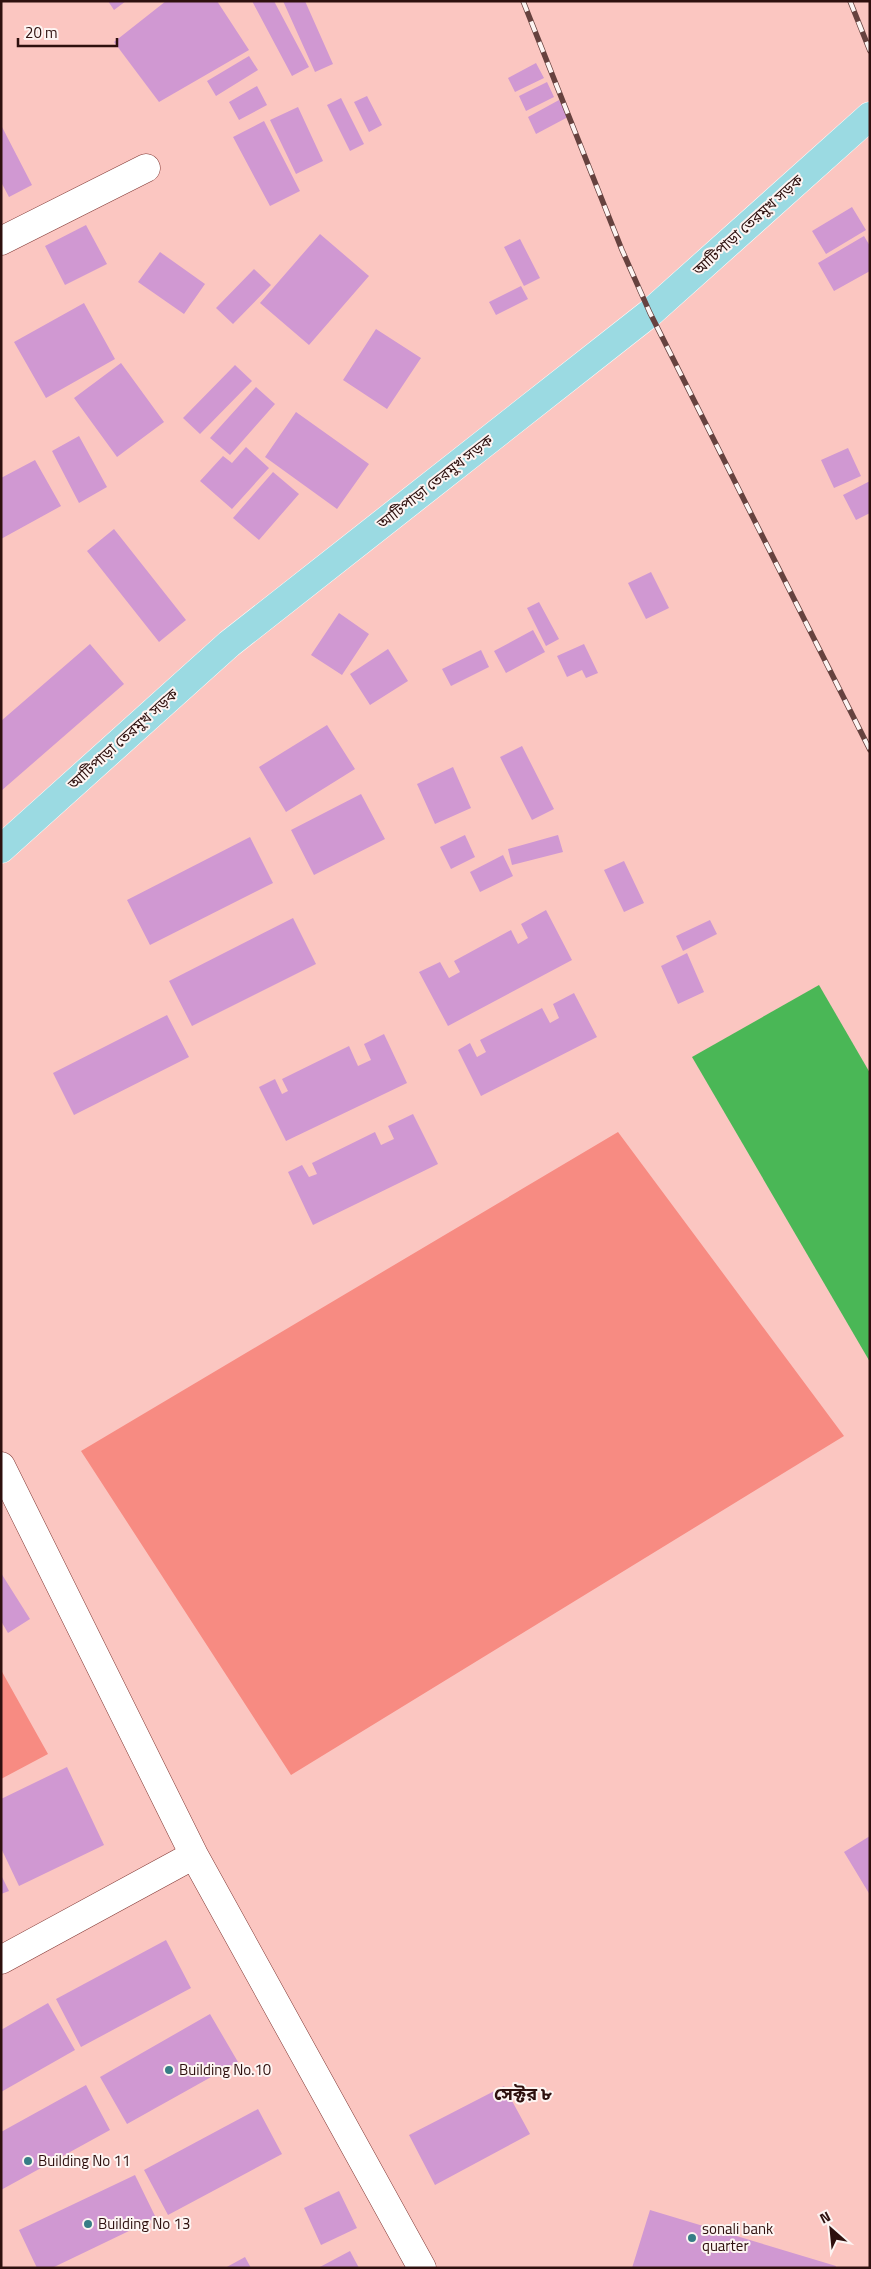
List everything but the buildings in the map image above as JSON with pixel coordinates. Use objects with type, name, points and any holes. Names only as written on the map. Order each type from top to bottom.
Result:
[{"type":"main road","name":"আটিপাড়া তেরমুখ সড়ক","points":[[1,849],[229,644],[650,313],[870,116]]},
{"type":"street","points":[[1,241],[146,168]]},
{"type":"street","points":[[1,1466],[194,1855],[422,2268]]},
{"type":"street","points":[[1,1960],[194,1855]]},
{"type":"shaded area","points":[[819,985],[870,1073],[870,1362],[692,1057]]},
{"type":"shaded area","points":[[618,1132],[844,1436],[291,1775],[81,1451]]},
{"type":"shaded area","points":[[1,1670],[48,1754],[1,1779]]},
{"type":"railway","points":[[523,1],[622,250],[650,313],[870,750]]},
{"type":"railway","points":[[850,1],[870,51]]},
{"type":"place","name":"Building No.10","points":[[169,2070]]},
{"type":"place","name":"Building No 11","points":[[28,2161]]},
{"type":"place","name":"Building No 13","points":[[88,2224]]},
{"type":"place","name":"sonali bank quarter","points":[[692,2238]]},
{"type":"district","name":"সেক্টর ৮","points":[[523,2094]]}]
